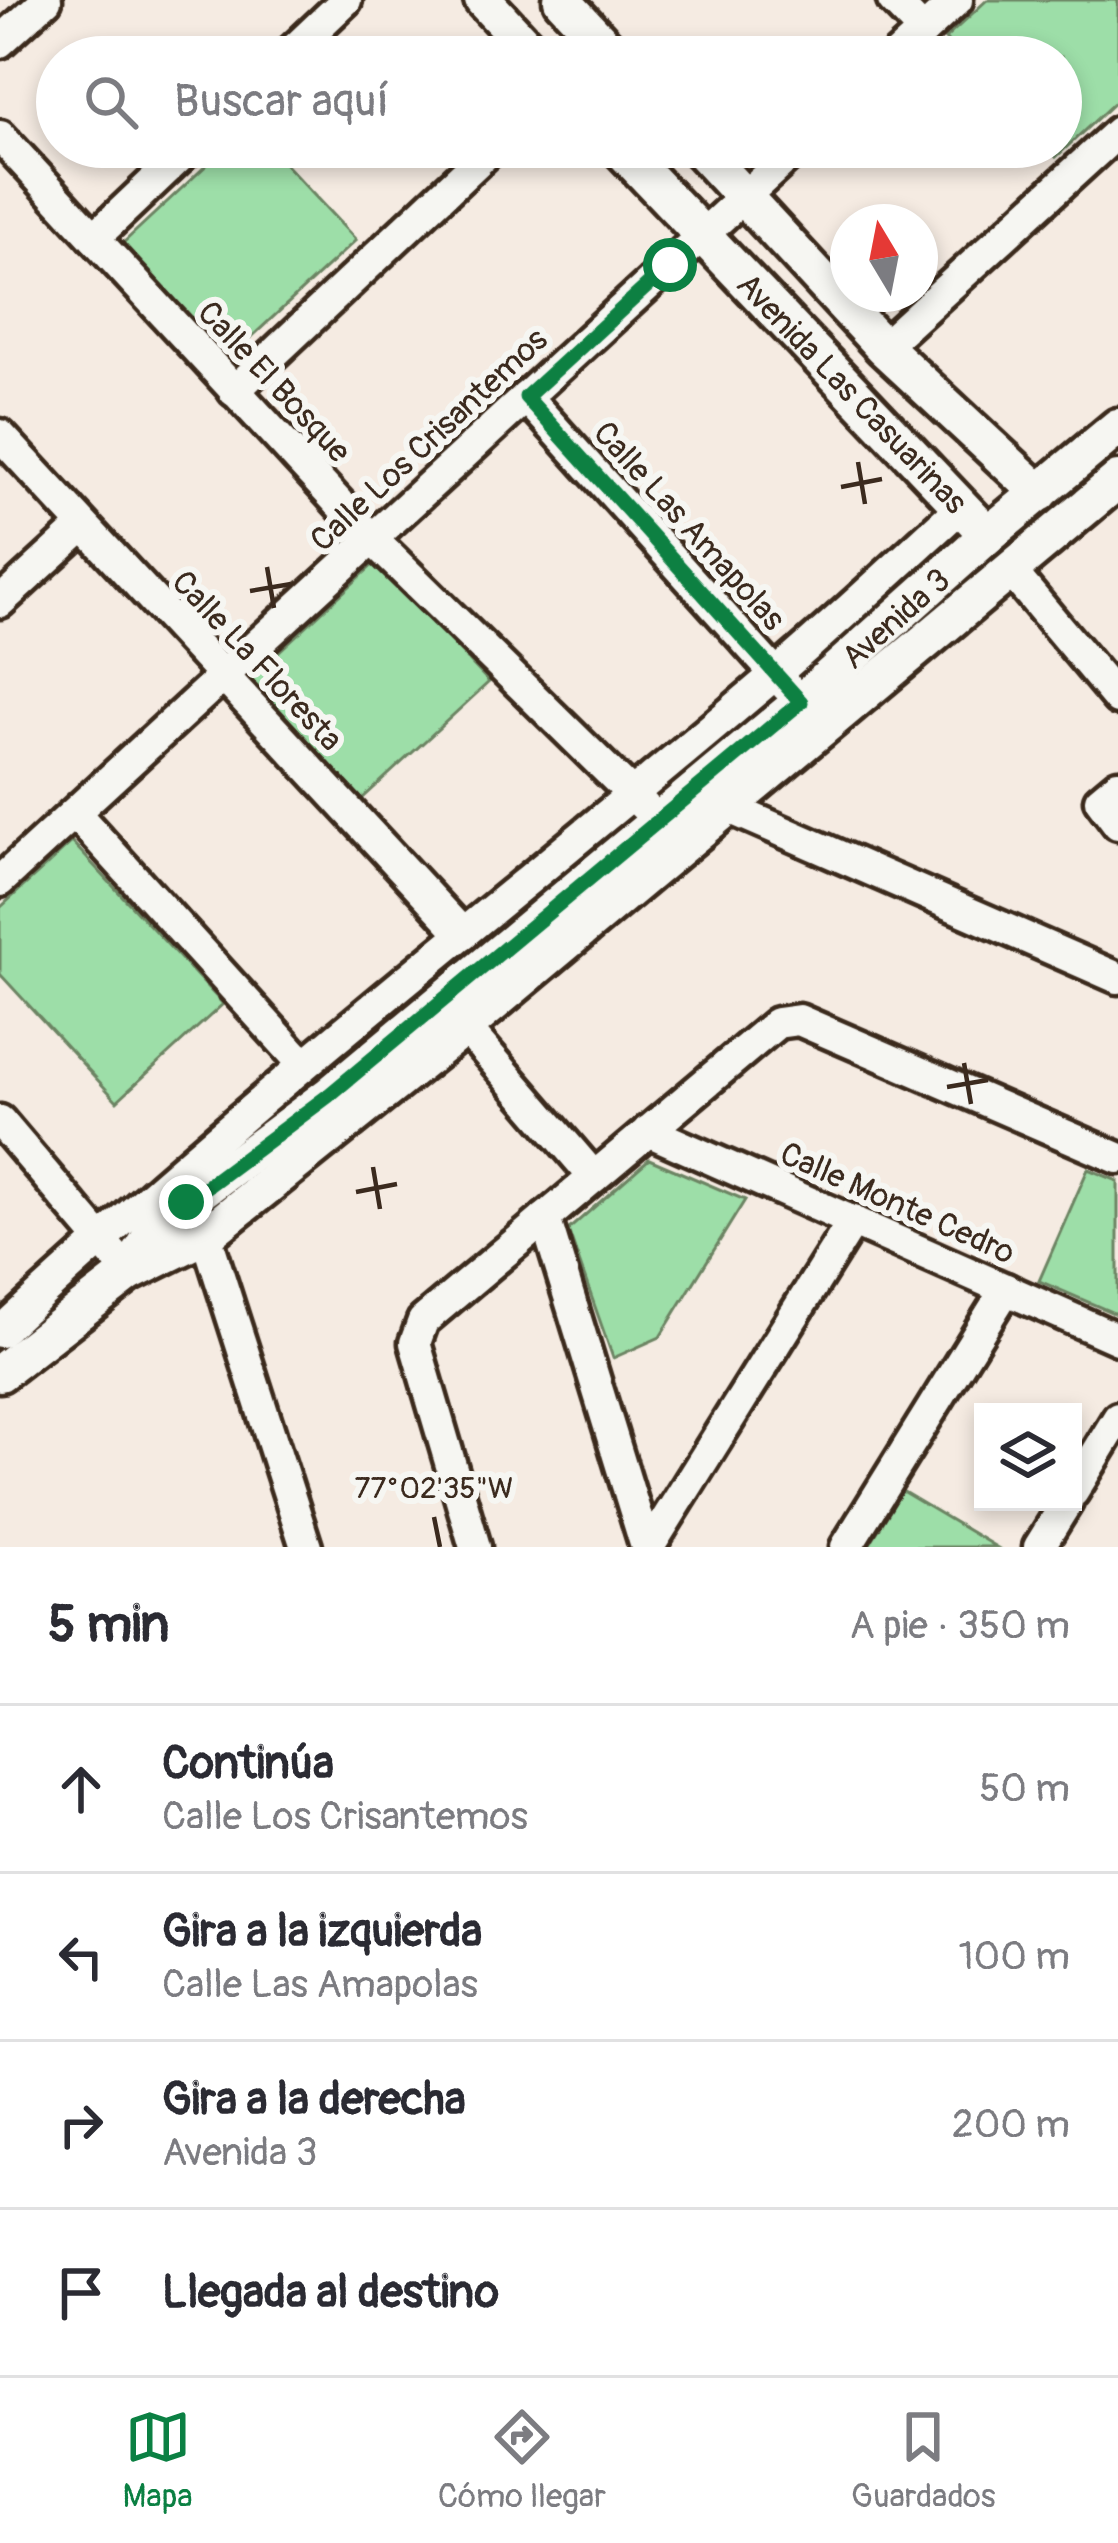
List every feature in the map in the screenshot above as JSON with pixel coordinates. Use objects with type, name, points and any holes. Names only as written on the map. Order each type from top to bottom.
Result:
[{"type":"street","points":[[0,42],[46,0]]},
{"type":"street","points":[[308,36],[346,0]]},
{"type":"street","points":[[483,0],[516,36]]},
{"type":"street","points":[[562,0],[595,36]]},
{"type":"street","points":[[893,0],[923,32]]},
{"type":"street","points":[[919,36],[957,0]]},
{"type":"street","points":[[1082,165],[1118,132]]},
{"type":"street","name":"Calle El Bosque","points":[[0,136],[372,539],[645,806]]},
{"type":"street","points":[[94,238],[168,168]]},
{"type":"street","points":[[234,392],[471,168]]},
{"type":"street","name":"Avenida Las Casuarinas","points":[[639,168],[988,536]]},
{"type":"street","name":"Avenida Las Casuarinas","points":[[718,168],[883,346],[1040,493]]},
{"type":"street","name":"Calle Los Crisantemos","points":[[0,881],[775,168]]},
{"type":"street","points":[[883,346],[1078,168]]},
{"type":"street","name":"Calle Las Amapolas","points":[[526,397],[801,702]]},
{"type":"street","name":"Avenida 3","points":[[129,1274],[154,1231],[328,1096],[645,806],[801,702],[1118,427]]},
{"type":"street","name":"Calle La Floresta","points":[[0,435],[464,934]]},
{"type":"street","name":"Avenida 3","points":[[0,1373],[129,1274],[206,1235],[465,1027],[1118,480]]},
{"type":"street","points":[[0,1332],[100,1238],[303,1064],[464,934],[645,806],[776,674],[962,506]]},
{"type":"street","points":[[0,602],[83,526]]},
{"type":"street","points":[[1010,570],[1118,699]]},
{"type":"street","points":[[1118,785],[1100,800],[1118,824]]},
{"type":"street","points":[[729,808],[1118,978]]},
{"type":"street","points":[[75,813],[303,1064]]},
{"type":"street","points":[[475,1547],[415,1342],[423,1321],[777,1023],[799,1020],[1118,1158]]},
{"type":"street","points":[[465,1027],[594,1177]]},
{"type":"street","points":[[0,1121],[129,1274]]},
{"type":"street","name":"Calle Monte Cedro","points":[[648,1131],[1118,1339]]},
{"type":"street","points":[[545,1218],[648,1547]]},
{"type":"street","points":[[648,1547],[853,1221]]},
{"type":"street","points":[[206,1235],[306,1547]]},
{"type":"street","points":[[846,1547],[1006,1289]]},
{"type":"street","points":[[1082,1477],[1118,1418]]},
{"type":"street","points":[[1039,1547],[1061,1511]]},
{"type":"green space","points":[[987,0],[1118,0],[1118,99],[1082,133],[1082,36],[948,36]]},
{"type":"green space","points":[[203,168],[289,168],[356,240],[229,358],[122,244]]},
{"type":"green space","points":[[376,562],[489,682],[362,799],[249,679]]},
{"type":"green space","points":[[72,842],[223,1004],[117,1101],[0,974],[0,908]]},
{"type":"green space","points":[[649,1159],[745,1200],[660,1337],[613,1358],[568,1230]]},
{"type":"green space","points":[[1088,1169],[1118,1181],[1118,1315],[1039,1281]]},
{"type":"green space","points":[[902,1491],[996,1547],[868,1547]]},
{"type":"route","points":[[186,1202],[328,1096],[801,702],[526,397],[670,265]]}]
